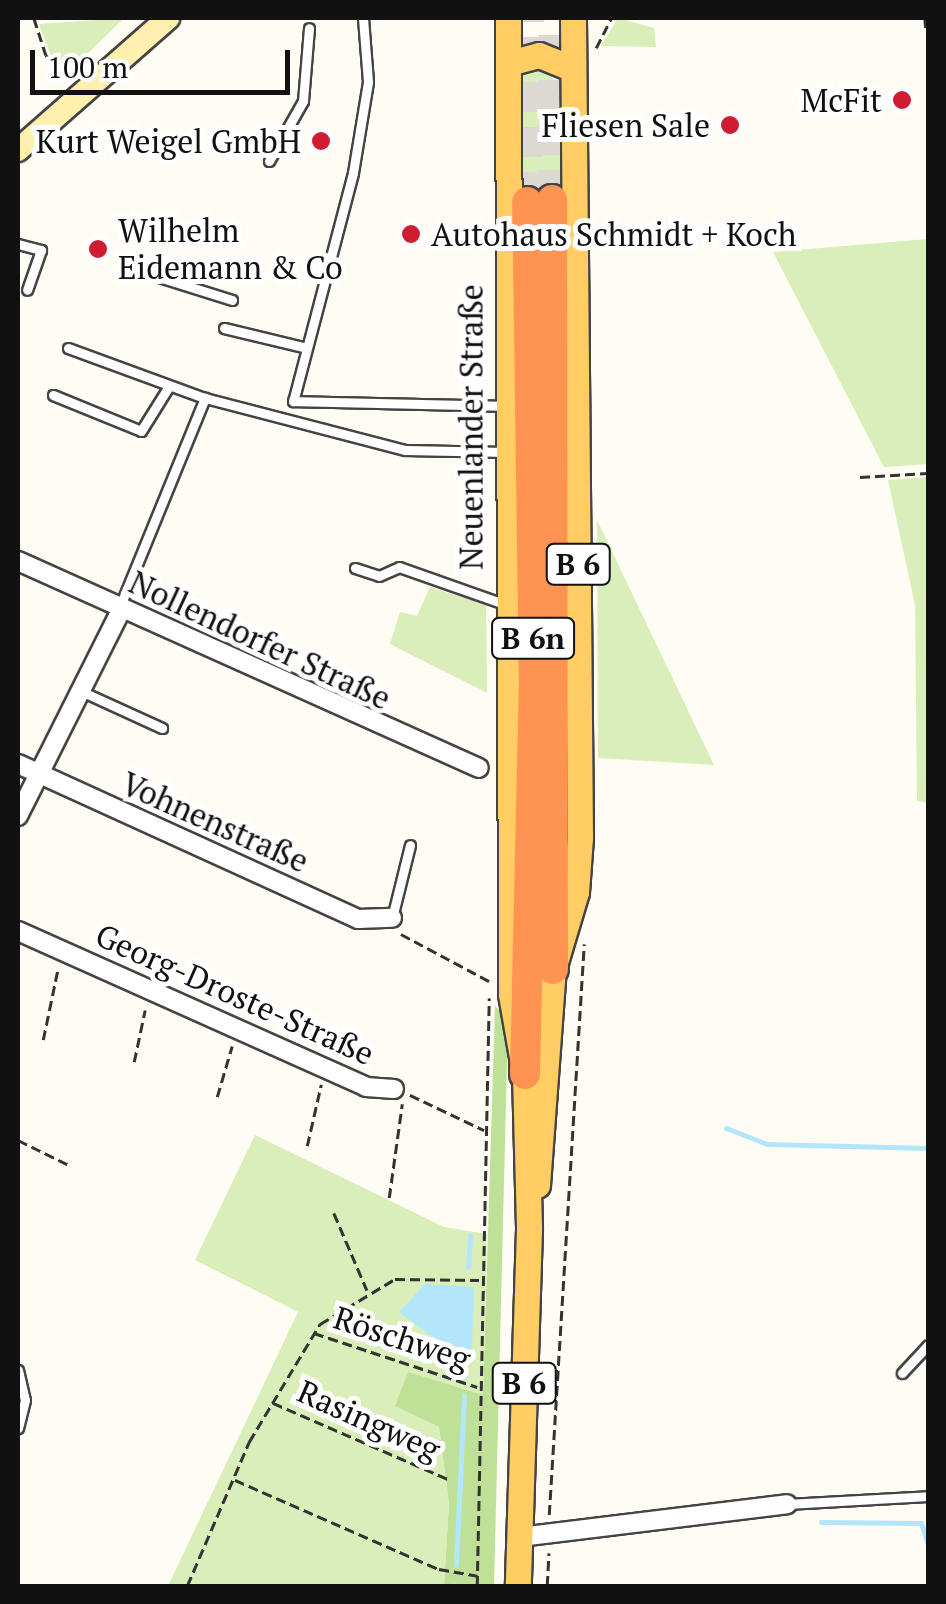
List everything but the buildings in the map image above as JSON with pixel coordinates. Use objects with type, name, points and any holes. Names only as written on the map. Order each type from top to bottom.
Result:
[{"type":"highway","name":"Neuenlander Straße","points":[[525,1074],[540,201],[553,969]]},
{"type":"main road","name":"Neuenlander Straße","points":[[508,18],[506,452],[511,994],[525,1074],[529,1229],[518,1586]]},
{"type":"main road","points":[[508,63],[539,55],[572,61],[564,18]]},
{"type":"main road","name":"Neuenlander Straße","points":[[529,1229],[544,1140],[553,969],[576,892],[580,837],[572,18]]},
{"type":"main road","name":"B 6","points":[[572,61],[592,18]]},
{"type":"street","points":[[18,150],[78,90],[168,18]]},
{"type":"street","name":"Nollendorfer Straße","points":[[18,562],[479,768]]},
{"type":"street","points":[[18,816],[44,778],[121,610]]},
{"type":"street","name":"Vohnenstraße","points":[[18,764],[358,919],[392,918]]},
{"type":"street","name":"Georg-Droste-Straße","points":[[18,931],[325,1069],[394,1090]]},
{"type":"street","points":[[520,1537],[787,1504]]},
{"type":"lane","points":[[363,18],[368,82],[353,173],[293,401],[506,406]]},
{"type":"lane","points":[[269,161],[303,100],[309,28]]},
{"type":"lane","points":[[18,244],[40,250],[27,290]]},
{"type":"lane","points":[[130,268],[232,300]]},
{"type":"lane","points":[[224,328],[308,348]]},
{"type":"lane","points":[[68,348],[205,398],[404,450],[506,452]]},
{"type":"lane","points":[[53,395],[141,431],[169,386]]},
{"type":"lane","points":[[121,610],[118,595],[205,398]]},
{"type":"lane","points":[[355,568],[378,576],[399,567],[507,605]]},
{"type":"lane","points":[[84,692],[162,728]]},
{"type":"lane","points":[[392,918],[410,845]]},
{"type":"lane","points":[[902,1374],[928,1345]]},
{"type":"lane","points":[[18,1370],[24,1400],[18,1428]]},
{"type":"lane","points":[[787,1504],[928,1496]]},
{"type":"path","points":[[34,18],[46,55],[78,90]]},
{"type":"path","points":[[924,18],[926,30]]},
{"type":"path","points":[[860,477],[928,473]]},
{"type":"path","points":[[392,918],[405,942],[490,982]]},
{"type":"path","points":[[43,1040],[62,951]]},
{"type":"path","points":[[134,1062],[150,991]]},
{"type":"path","points":[[218,1097],[236,1030]]},
{"type":"path","points":[[307,1146],[325,1069]]},
{"type":"path","points":[[389,1198],[404,1107],[394,1090]]},
{"type":"path","name":"Georg-Droste-Straße","points":[[394,1090],[484,1130]]},
{"type":"path","points":[[18,1140],[69,1166]]},
{"type":"path","points":[[334,1213],[368,1292]]},
{"type":"path","points":[[187,1586],[233,1479],[312,1332],[368,1292],[423,1276],[480,1280]]},
{"type":"path","name":"Röschweg","points":[[312,1332],[478,1387],[477,1576]]},
{"type":"path","name":"Rasingweg","points":[[272,1402],[448,1479]]},
{"type":"path","points":[[233,1479],[439,1569],[477,1576],[477,1586]]},
{"type":"green space","points":[[124,18],[73,68],[51,56],[39,24]]},
{"type":"green space","points":[[618,18],[654,28],[656,47],[601,46]]},
{"type":"green space","points":[[534,65],[556,81],[564,198],[518,199],[519,78]]},
{"type":"green space","points":[[928,239],[928,464],[884,467],[773,252]]},
{"type":"green space","points":[[928,477],[928,803],[917,801],[915,605],[888,480]]},
{"type":"green space","points":[[597,520],[714,765],[598,758]]},
{"type":"green space","points":[[430,587],[486,605],[487,693],[390,644],[400,612],[417,616]]},
{"type":"green space","points":[[495,1006],[508,1019],[494,1586],[444,1586],[449,1503],[439,1427],[395,1406],[408,1372],[483,1395]]},
{"type":"green space","points":[[255,1135],[444,1227],[487,1234],[483,1396],[408,1372],[396,1406],[439,1427],[449,1503],[444,1586],[168,1586],[298,1312],[195,1260]]},
{"type":"water","points":[[425,1284],[474,1287],[472,1351],[438,1341],[399,1312]]},
{"type":"waterway","points":[[726,1128],[767,1144],[928,1148]]},
{"type":"waterway","points":[[468,1267],[470,1235]]},
{"type":"waterway","points":[[465,1342],[465,1377]]},
{"type":"waterway","points":[[456,1565],[464,1395]]},
{"type":"waterway","points":[[821,1522],[921,1523],[928,1545]]},
{"type":"tunnel","points":[[527,202],[529,18]]},
{"type":"tunnel","points":[[552,200],[554,18]]},
{"type":"place","name":"McFit","points":[[902,100]]},
{"type":"place","name":"Fliesen Sale","points":[[730,125]]},
{"type":"place","name":"Kurt Weigel GmbH","points":[[321,141]]},
{"type":"place","name":"Autohaus Schmidt + Koch","points":[[411,234]]},
{"type":"place","name":"Wilhelm Eidemann & Co","points":[[98,249]]}]
